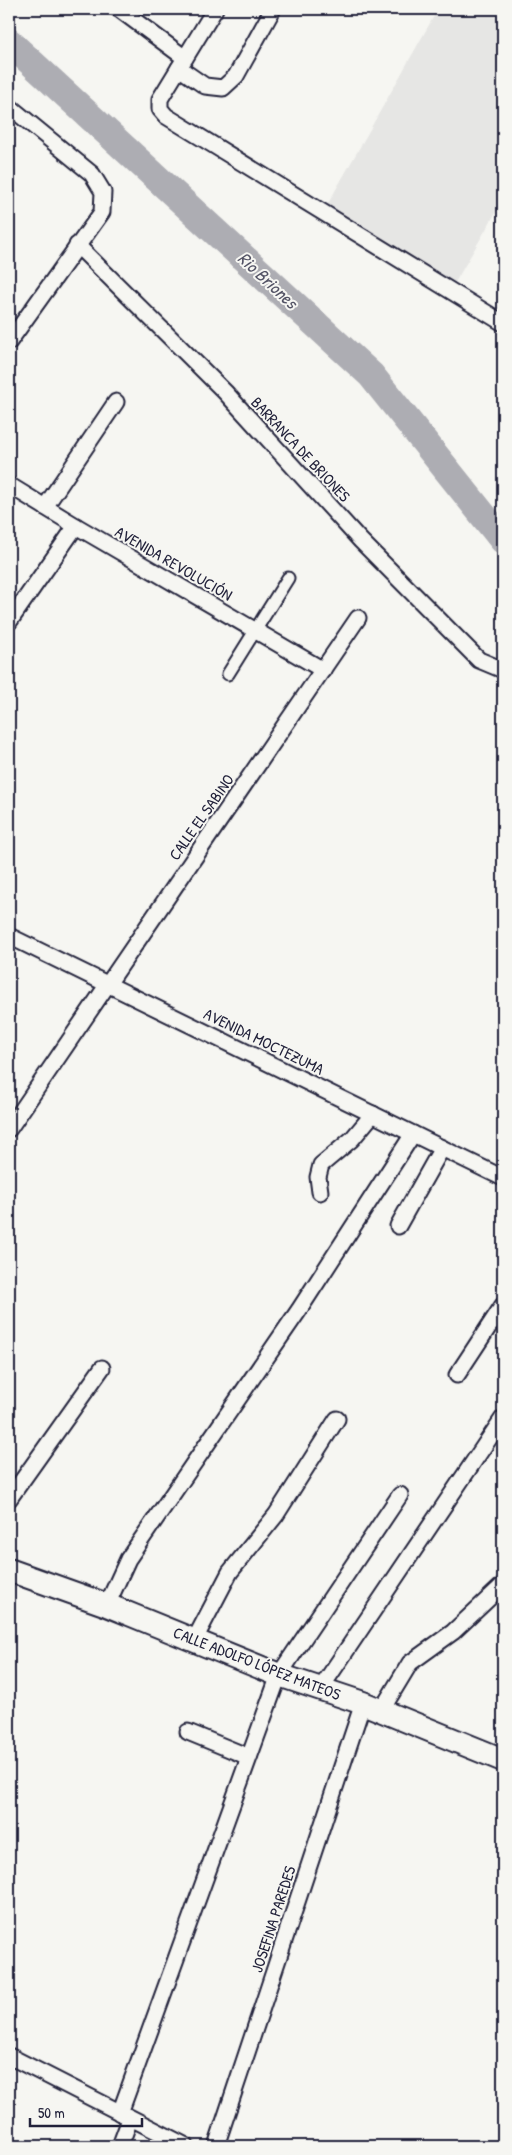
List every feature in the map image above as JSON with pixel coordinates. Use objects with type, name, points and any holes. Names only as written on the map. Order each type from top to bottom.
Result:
[{"type":"main road","name":"CALLE ADOLFO LÓPEZ MATEOS","points":[[9,1570],[106,1604],[279,1675],[372,1707],[503,1760]]},
{"type":"street","points":[[119,9],[182,63],[205,86],[223,88],[236,76],[273,9]]},
{"type":"street","points":[[215,9],[160,99],[160,109],[166,116],[503,323]]},
{"type":"street","points":[[9,106],[92,174],[103,192],[102,212],[9,342]]},
{"type":"street","name":"BARRANCA DE BRIONES","points":[[77,245],[225,392],[361,541],[479,660],[503,670]]},
{"type":"street","points":[[45,507],[116,402]]},
{"type":"street","name":"AVENIDA REVOLUCIÓN","points":[[9,485],[323,670]]},
{"type":"street","points":[[9,622],[76,526]]},
{"type":"street","points":[[228,674],[288,578]]},
{"type":"street","name":"CALLE EL SABINO","points":[[9,1129],[106,984],[358,618]]},
{"type":"street","name":"AVENIDA MOCTEZUMA","points":[[9,936],[503,1178]]},
{"type":"street","points":[[320,1192],[318,1177],[321,1165],[352,1139],[373,1114]]},
{"type":"street","points":[[106,1604],[128,1559],[299,1310],[413,1134]]},
{"type":"street","points":[[398,1226],[442,1148]]},
{"type":"street","points":[[457,1375],[503,1306]]},
{"type":"street","points":[[9,1499],[102,1368]]},
{"type":"street","points":[[321,1688],[503,1418]]},
{"type":"street","points":[[195,1640],[230,1572],[276,1515],[337,1419]]},
{"type":"street","points":[[120,2146],[125,2116],[279,1675],[400,1495]]},
{"type":"street","name":"JOSEFINA PAREDES","points":[[216,2146],[372,1707],[410,1663],[453,1632],[502,1587]]},
{"type":"street","points":[[188,1732],[249,1757]]},
{"type":"street","points":[[9,2056],[186,2146]]},
{"type":"shaded area","points":[[438,9],[503,9],[503,200],[453,286],[326,207]]},
{"type":"waterway","name":"Rio Briones","points":[[9,42],[371,375],[503,540]]}]
